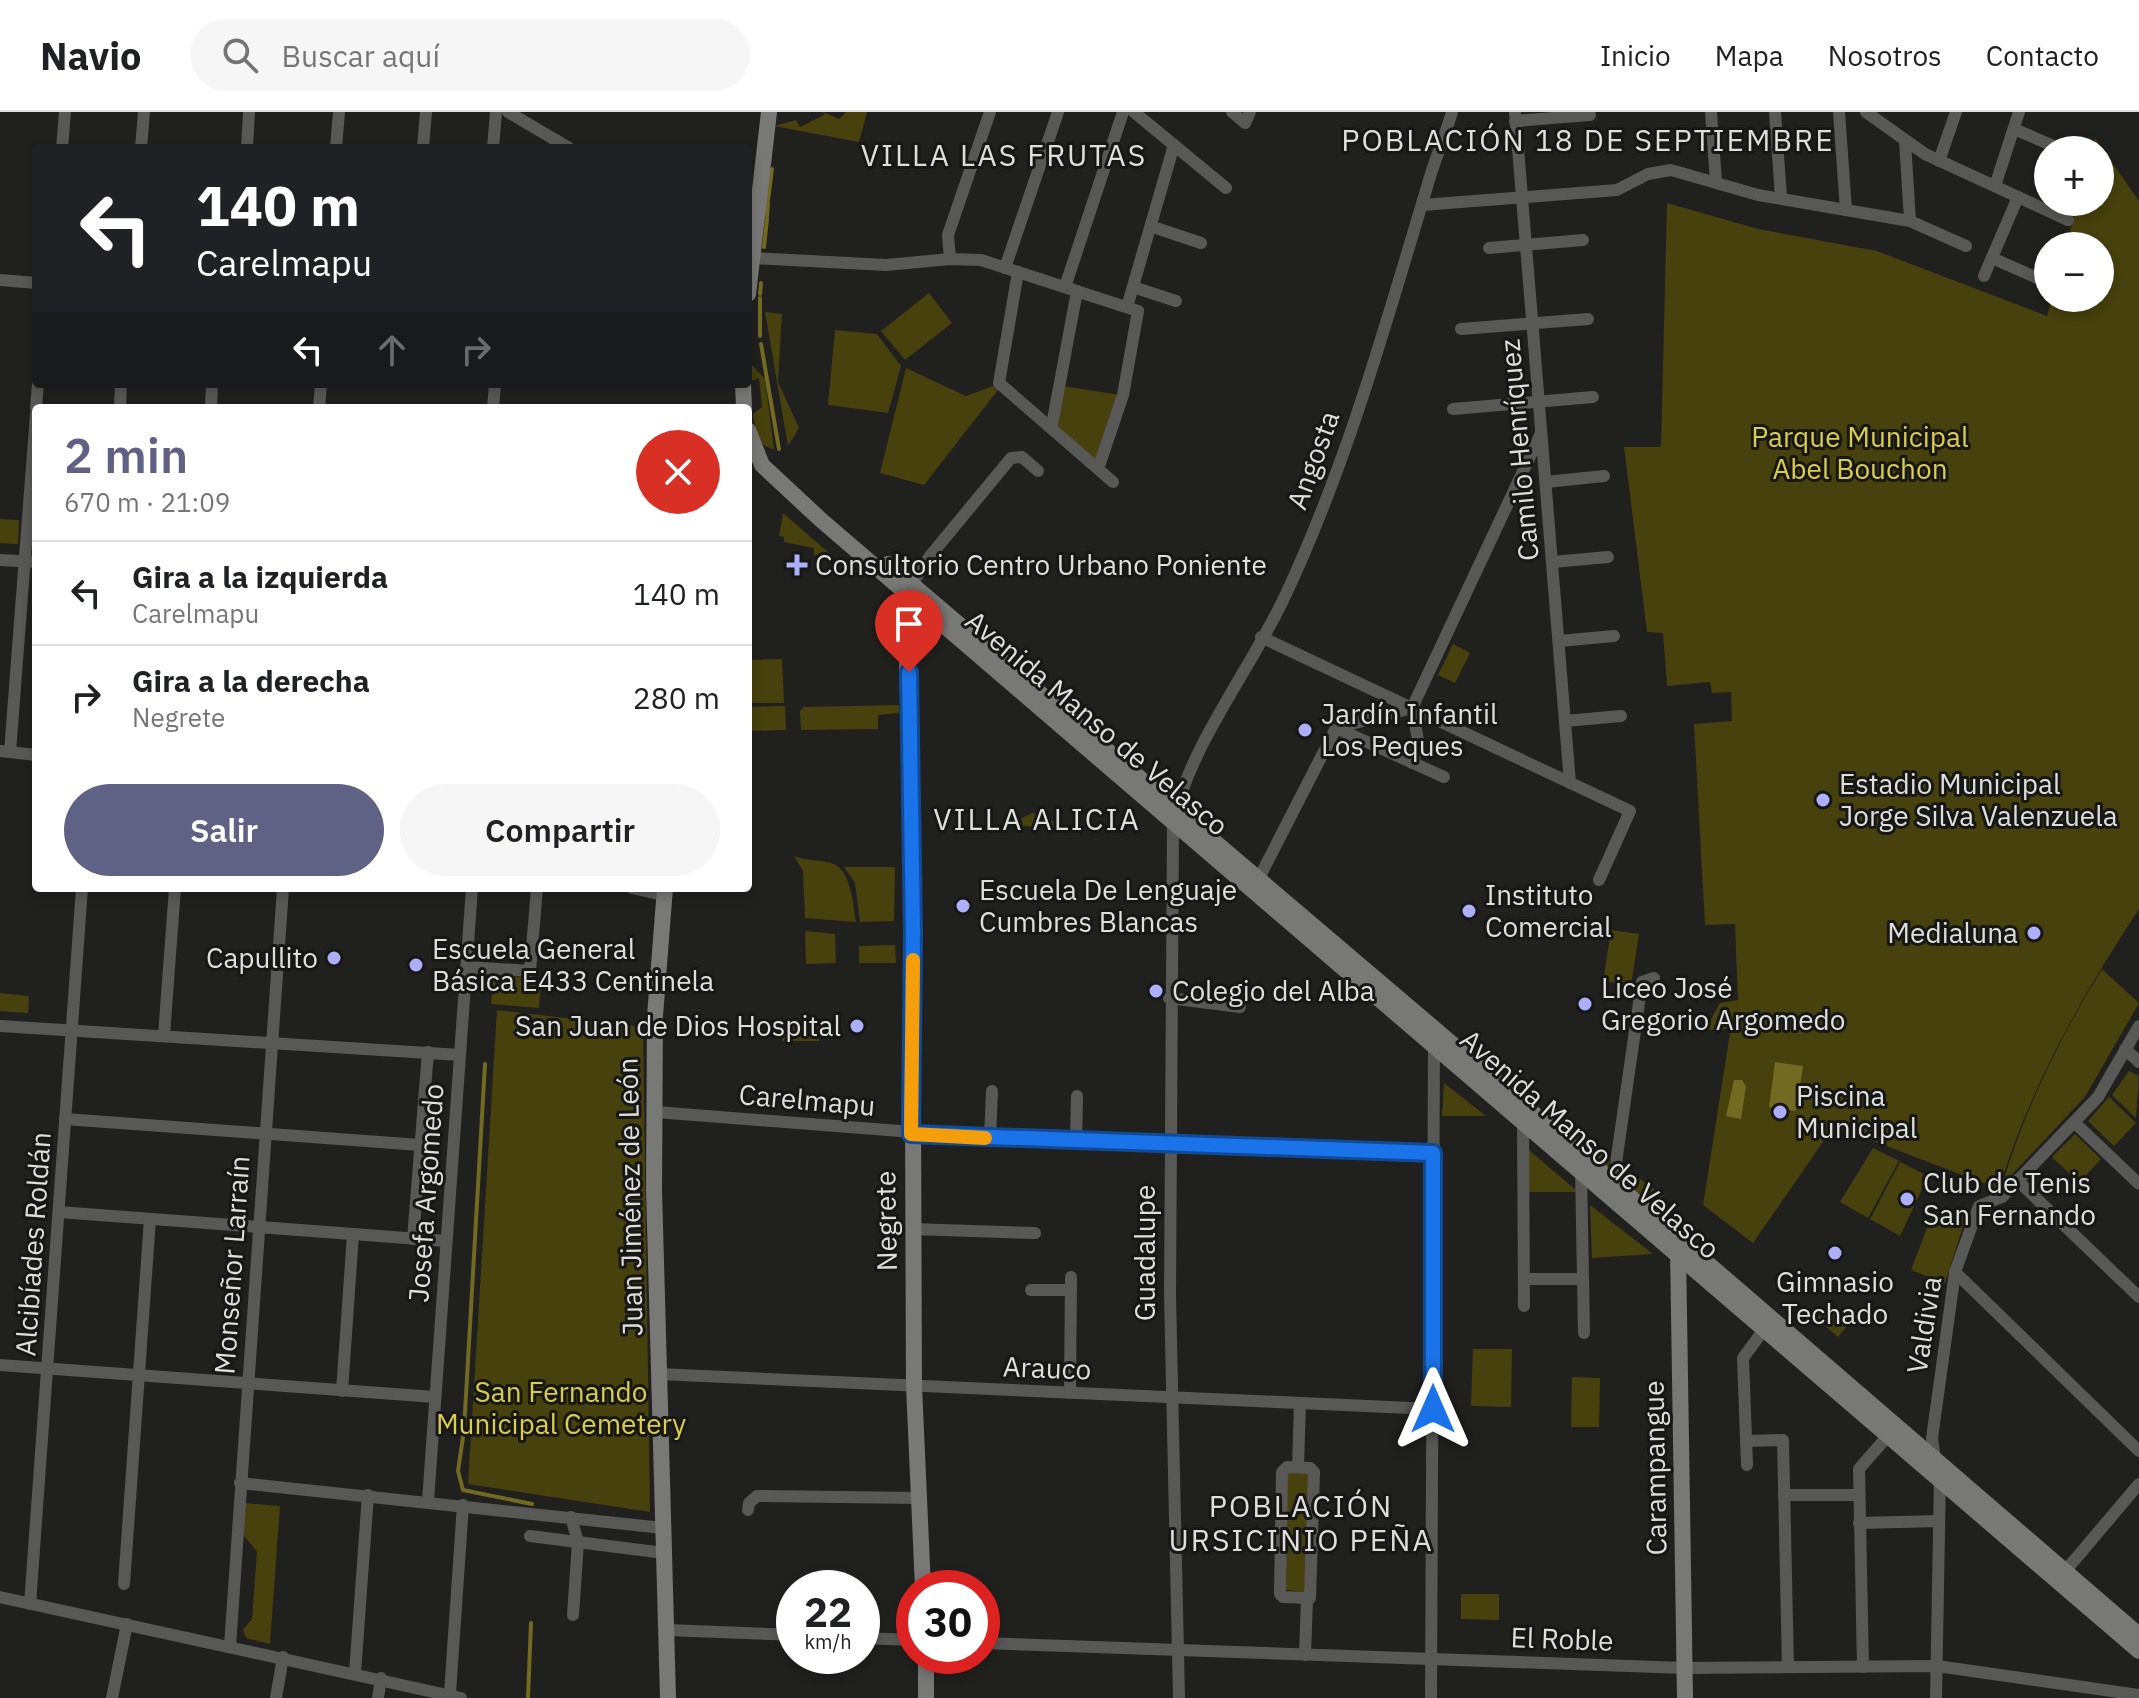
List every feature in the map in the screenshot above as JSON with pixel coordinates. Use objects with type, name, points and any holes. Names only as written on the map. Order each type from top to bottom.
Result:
[{"type":"main road","points":[[752,258],[753,206],[769,112]]},
{"type":"main road","points":[[752,442],[759,463]]},
{"type":"main road","name":"Avenida Manso de Velasco","points":[[759,463],[906,584],[1523,1112],[1581,1154],[1614,1192]]},
{"type":"main road","name":"Negrete","points":[[906,584],[914,610],[911,1134],[914,1386],[922,1570]]},
{"type":"main road","name":"Avenida Manso de Velasco","points":[[914,610],[1174,814]]},
{"type":"main road","name":"Juan Jiménez de León","points":[[664,892],[655,1016],[659,1374],[668,1698]]},
{"type":"main road","name":"Avenida Manso de Velasco","points":[[1523,1112],[1581,1172],[1614,1192],[1678,1245],[1893,1431],[1941,1481],[2139,1635]]},
{"type":"main road","name":"Carampangue","points":[[1678,1245],[1685,1698]]},
{"type":"main road","name":"Avenida Manso de Velasco","points":[[1893,1431],[1934,1458],[2139,1651]]},
{"type":"main road","points":[[926,1674],[926,1698]]},
{"type":"street","points":[[62,144],[65,112]]},
{"type":"street","points":[[141,144],[144,112]]},
{"type":"street","points":[[247,144],[249,112]]},
{"type":"street","points":[[336,144],[339,112]]},
{"type":"street","points":[[423,144],[426,112]]},
{"type":"street","points":[[493,144],[496,112]]},
{"type":"street","points":[[508,112],[561,144]]},
{"type":"street","points":[[950,259],[948,235],[990,112]]},
{"type":"street","points":[[1058,112],[1012,270],[999,383],[1052,425],[1113,482]]},
{"type":"street","points":[[1052,425],[1071,289],[1123,112]]},
{"type":"street","points":[[1134,112],[1226,188]]},
{"type":"street","points":[[1232,112],[1248,118]]},
{"type":"street","name":"Angosta","points":[[1174,814],[1261,637],[1285,596],[1312,532],[1363,394],[1452,112]]},
{"type":"street","points":[[1711,112],[1716,182]]},
{"type":"street","points":[[1775,112],[1781,198]]},
{"type":"street","points":[[1839,112],[1846,210]]},
{"type":"street","points":[[1866,112],[1885,118],[1905,141],[1939,161],[2068,220]]},
{"type":"street","points":[[1939,161],[1956,112]]},
{"type":"street","points":[[1995,186],[2019,112]]},
{"type":"street","points":[[1515,116],[1590,115]]},
{"type":"street","name":"Camilo Henríquez","points":[[1515,116],[1570,783]]},
{"type":"street","points":[[2014,129],[2034,138]]},
{"type":"street","points":[[1905,141],[1910,221]]},
{"type":"street","points":[[1098,469],[1123,395],[1133,287],[1153,227],[1174,145]]},
{"type":"street","points":[[1422,205],[1623,189],[1659,171],[1671,170],[1781,198],[1910,221],[1966,246]]},
{"type":"street","points":[[1984,276],[2018,197]]},
{"type":"street","points":[[1153,227],[1201,243]]},
{"type":"street","points":[[1489,248],[1583,240]]},
{"type":"street","points":[[752,258],[886,265],[950,259],[981,260],[1132,309]]},
{"type":"street","points":[[1992,258],[2034,276]]},
{"type":"street","points":[[0,280],[32,283]]},
{"type":"street","points":[[1133,287],[1176,301]]},
{"type":"street","points":[[1461,329],[1588,319]]},
{"type":"street","points":[[1453,409],[1593,397]]},
{"type":"street","points":[[1412,763],[1419,745],[1412,708],[1542,430]]},
{"type":"street","points":[[906,584],[1011,458],[1022,457],[1038,471]]},
{"type":"street","points":[[1546,482],[1604,476]]},
{"type":"street","points":[[32,532],[31,562],[5,751],[32,754]]},
{"type":"street","points":[[1553,562],[1608,557]]},
{"type":"street","points":[[0,560],[31,562]]},
{"type":"street","points":[[1559,641],[1614,636]]},
{"type":"street","points":[[1261,637],[1630,811],[1599,880]]},
{"type":"street","points":[[1256,884],[1336,728],[1412,708]]},
{"type":"street","points":[[1565,721],[1621,716]]},
{"type":"street","points":[[1336,728],[1444,777]]},
{"type":"street","name":"Guadalupe","points":[[1174,814],[1169,1144],[1171,1396],[1179,1698]]},
{"type":"street","name":"Alcibíades Roldán","points":[[30,1604],[82,892]]},
{"type":"street","points":[[164,1035],[175,892]]},
{"type":"street","name":"Monseñor Larraín","points":[[230,1646],[283,892]]},
{"type":"street","name":"Josefa Argomedo","points":[[428,1501],[472,892]]},
{"type":"street","points":[[466,967],[530,971],[537,892]]},
{"type":"street","points":[[1614,1192],[1642,982],[1654,978]]},
{"type":"street","points":[[1169,998],[1240,1007]]},
{"type":"street","points":[[0,1026],[460,1055]]},
{"type":"street","name":"Valdivia","points":[[1936,1698],[1941,1481],[1932,1438],[1955,1272],[1979,1206],[2002,1197],[2098,1097],[2139,1026]]},
{"type":"street","points":[[1431,1698],[1434,1037]]},
{"type":"street","points":[[2125,1049],[2139,1062]]},
{"type":"street","points":[[413,1239],[428,1052]]},
{"type":"street","points":[[990,1138],[992,1091]]},
{"type":"street","points":[[1076,1141],[1077,1096]]},
{"type":"street","name":"Carelmapu","points":[[656,1112],[911,1134],[1433,1153]]},
{"type":"street","points":[[1523,1112],[1524,1306]]},
{"type":"street","points":[[65,1119],[420,1145]]},
{"type":"street","points":[[2074,1122],[2139,1184]]},
{"type":"street","points":[[1581,1154],[1584,1333]]},
{"type":"street","points":[[2017,1180],[2139,1297]]},
{"type":"street","points":[[59,1212],[446,1241]]},
{"type":"street","points":[[124,1584],[150,1219]]},
{"type":"street","points":[[912,1229],[1035,1233]]},
{"type":"street","points":[[342,1391],[353,1234]]},
{"type":"street","points":[[1955,1272],[2139,1451]]},
{"type":"street","points":[[1524,1279],[1583,1279]]},
{"type":"street","points":[[1031,1290],[1071,1284],[1070,1393]]},
{"type":"street","points":[[1747,1465],[1743,1358],[1768,1324]]},
{"type":"street","points":[[0,1365],[435,1397]]},
{"type":"street","name":"Arauco","points":[[659,1374],[1433,1409]]},
{"type":"street","points":[[1298,1467],[1300,1403]]},
{"type":"street","points":[[1863,1667],[1859,1469],[1893,1431]]},
{"type":"street","points":[[1746,1441],[1783,1440],[1788,1667]]},
{"type":"street","points":[[1287,1467],[1298,1467],[1310,1468],[1314,1472],[1312,1595],[1307,1598],[1283,1597],[1280,1594],[1282,1472],[1287,1467]]},
{"type":"street","points":[[240,1483],[663,1528]]},
{"type":"street","points":[[2060,1576],[2139,1484]]},
{"type":"street","points":[[355,1673],[368,1495]]},
{"type":"street","points":[[1784,1495],[1859,1495]]},
{"type":"street","points":[[748,1510],[749,1503],[757,1496],[919,1498]]},
{"type":"street","points":[[0,1597],[455,1696],[463,1505]]},
{"type":"street","points":[[571,1517],[578,1542],[573,1615]]},
{"type":"street","points":[[1859,1523],[1939,1521]]},
{"type":"street","points":[[530,1536],[664,1553]]},
{"type":"street","points":[[1305,1655],[1307,1598]]},
{"type":"street","points":[[112,1698],[127,1624]]},
{"type":"street","points":[[667,1630],[776,1634]]},
{"type":"street","name":"El Roble","points":[[1000,1644],[1684,1668],[1937,1666],[2139,1695]]},
{"type":"street","points":[[276,1698],[283,1657]]},
{"type":"street","points":[[378,1698],[381,1678]]},
{"type":"green space","points":[[823,112],[839,119],[846,112],[867,112],[859,142],[774,126],[796,120],[800,127],[824,115]]},
{"type":"green space","name":"Parque Municipal Abel Bouchon","points":[[2114,165],[2139,201],[2139,909],[2059,1044],[2026,1115],[1999,1189],[1834,1126],[1753,1243],[1703,1205],[1730,1033],[1727,1029],[1705,1030],[1720,1003],[1738,1000],[1735,924],[1705,925],[1694,724],[1732,721],[1731,692],[1712,693],[1710,682],[1667,686],[1663,633],[1647,632],[1624,447],[1661,447],[1667,203],[1758,229],[1877,251],[2047,316],[2048,312],[2114,312],[2114,232],[2070,232],[2074,216],[2114,216]]},
{"type":"green space","points":[[929,293],[952,323],[905,360],[881,331]]},
{"type":"green space","points":[[765,312],[782,314],[778,382],[799,428],[788,446]]},
{"type":"green space","points":[[835,330],[877,334],[901,366],[888,413],[828,405]]},
{"type":"green space","points":[[752,365],[765,379],[774,449],[763,445],[756,431],[753,414],[762,407],[759,378],[752,380]]},
{"type":"green space","points":[[906,368],[966,396],[993,386],[998,390],[924,485],[880,473]]},
{"type":"green space","points":[[1062,386],[1121,395],[1096,460],[1058,427]]},
{"type":"green space","points":[[783,513],[829,553],[826,557],[814,555],[814,548],[784,542],[784,537],[779,536]]},
{"type":"green space","points":[[0,519],[19,520],[18,544],[0,543]]},
{"type":"green space","points":[[1453,644],[1470,653],[1455,683],[1438,675]]},
{"type":"green space","points":[[782,659],[784,703],[752,703],[752,660]]},
{"type":"green space","points":[[899,705],[899,713],[878,715],[878,729],[801,730],[800,711],[804,707]]},
{"type":"green space","points":[[785,706],[786,730],[752,731],[752,707]]},
{"type":"green space","points":[[1033,813],[1053,821],[1058,828],[1023,826],[1021,818]]},
{"type":"green space","points":[[794,856],[831,863],[843,872],[850,889],[856,922],[805,918],[803,871]]},
{"type":"green space","points":[[844,867],[895,867],[894,921],[860,922],[855,883]]},
{"type":"green space","points":[[1611,930],[1639,934],[1631,985],[1603,981]]},
{"type":"green space","points":[[805,931],[835,934],[836,963],[806,964]]},
{"type":"green space","points":[[895,945],[896,963],[859,963],[859,946]]},
{"type":"green space","points":[[2102,969],[2139,1003],[2085,1097],[2002,1185],[2021,1129],[2045,1074]]},
{"type":"green space","points":[[494,975],[541,979],[539,1008],[491,1004]]},
{"type":"green space","points":[[0,993],[29,996],[28,1013],[0,1011]]},
{"type":"green space","name":"San Fernando Municipal Cemetery","points":[[497,1010],[643,1027],[650,1512],[468,1484]]},
{"type":"green space","points":[[782,1024],[819,1024],[819,1041],[782,1041]]},
{"type":"green space","points":[[2129,1071],[2139,1076],[2136,1118],[2112,1095]]},
{"type":"green space","points":[[1444,1083],[1486,1116],[1442,1116]]},
{"type":"green space","points":[[2109,1097],[2136,1123],[2114,1146],[2088,1121]]},
{"type":"green space","points":[[1575,1126],[1611,1157],[1608,1168],[1569,1135]]},
{"type":"green space","points":[[2075,1134],[2101,1159],[2079,1183],[2052,1157]]},
{"type":"green space","points":[[1873,1148],[1899,1161],[1868,1218],[1840,1202]]},
{"type":"green space","points":[[1529,1150],[1578,1192],[1529,1192]]},
{"type":"green space","points":[[1900,1162],[1928,1176],[1900,1236],[1870,1219]]},
{"type":"green space","points":[[1620,1164],[1663,1196],[1655,1207],[1643,1198],[1644,1194],[1637,1193],[1621,1181]]},
{"type":"green space","points":[[1590,1205],[1653,1254],[1592,1258]]},
{"type":"green space","points":[[1938,1208],[1966,1217],[1945,1283],[1911,1270],[1934,1210]]},
{"type":"green space","points":[[1824,1308],[1849,1324],[1838,1337],[1817,1319]]},
{"type":"green space","points":[[1473,1349],[1512,1349],[1511,1407],[1471,1406]]},
{"type":"green space","points":[[1572,1377],[1600,1378],[1599,1427],[1571,1427]]},
{"type":"green space","points":[[1287,1473],[1309,1473],[1306,1592],[1286,1590]]},
{"type":"green space","points":[[245,1503],[280,1506],[270,1644],[246,1638],[243,1630],[252,1619],[257,1552],[242,1533]]},
{"type":"green space","points":[[1461,1594],[1499,1594],[1499,1620],[1461,1619]]},
{"type":"shaded area","points":[[1775,1062],[1803,1066],[1796,1111],[1769,1107]]},
{"type":"shaded area","points":[[1734,1080],[1742,1080],[1746,1086],[1741,1119],[1726,1116]]},
{"type":"waterway","points":[[768,200],[772,169]]},
{"type":"waterway","points":[[767,216],[768,203]]},
{"type":"waterway","points":[[764,247],[767,219]]},
{"type":"waterway","points":[[760,294],[761,283]]},
{"type":"waterway","points":[[760,298],[760,336]]},
{"type":"waterway","points":[[761,344],[779,449]]},
{"type":"waterway","points":[[485,1064],[464,1430],[458,1471],[463,1490],[532,1504]]},
{"type":"waterway","points":[[528,1698],[531,1623]]},
{"type":"slow traffic","points":[[913,960],[911,1134],[985,1138]]},
{"type":"place","name":"Consultorio Centro Urbano Poniente","points":[[797,565]]},
{"type":"place","name":"Jardín Infantil Los Peques","points":[[1305,730]]},
{"type":"place","name":"Estadio Municipal Jorge Silva Valenzuela","points":[[1823,800]]},
{"type":"place","name":"Escuela De Lenguaje Cumbres Blancas","points":[[963,906]]},
{"type":"place","name":"Instituto Comercial","points":[[1469,911]]},
{"type":"place","name":"Medialuna","points":[[2034,933]]},
{"type":"place","name":"Capullito","points":[[334,958]]},
{"type":"place","name":"Escuela General Básica E433 Centinela","points":[[416,965]]},
{"type":"place","name":"Colegio del Alba","points":[[1156,991]]},
{"type":"place","name":"Liceo José Gregorio Argomedo","points":[[1585,1004]]},
{"type":"place","name":"San Juan de Dios Hospital","points":[[857,1026]]},
{"type":"place","name":"Piscina Municipal","points":[[1780,1112]]},
{"type":"place","name":"Club de Tenis San Fernando","points":[[1907,1199]]},
{"type":"place","name":"Gimnasio Techado","points":[[1835,1253]]},
{"type":"district","name":"POBLACIÓN 18 DE SEPTIEMBRE","points":[[1588,141]]},
{"type":"district","name":"VILLA LAS FRUTAS","points":[[1004,156]]},
{"type":"district","name":"VILLA ALICIA","points":[[1037,820]]},
{"type":"district","name":"POBLACIÓN URSICINIO PEÑA","points":[[1301,1524]]},
{"type":"route","points":[[909,672],[913,933],[911,1134],[1433,1153],[1433,1409]]}]
